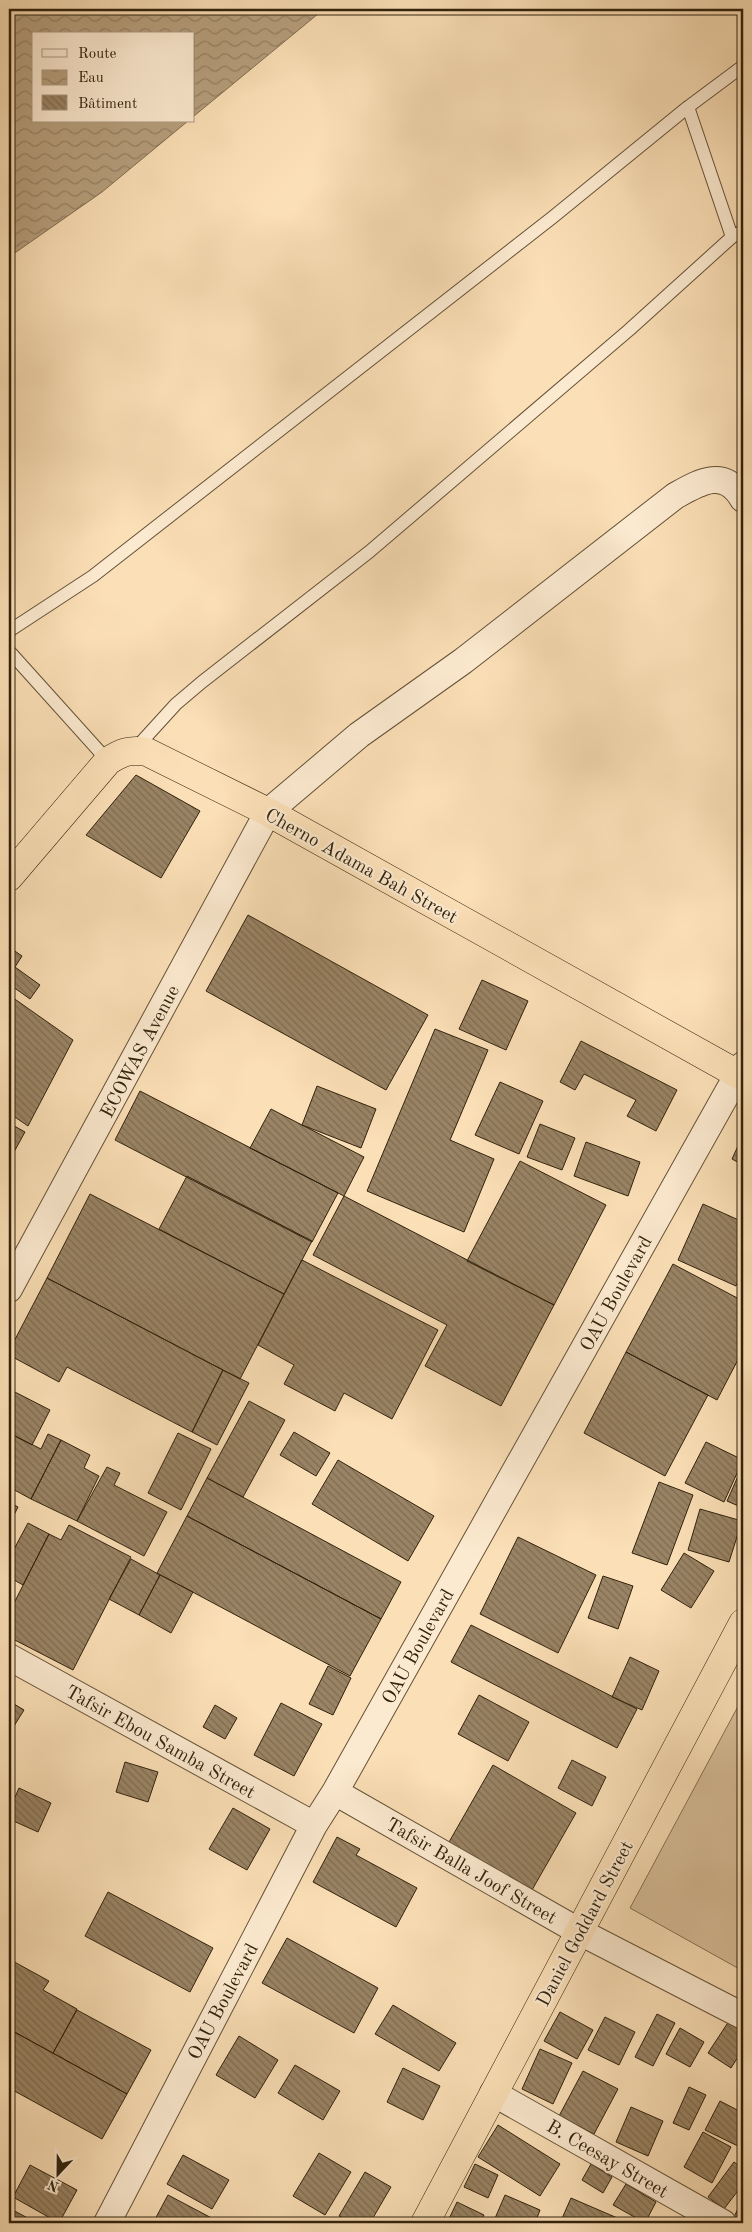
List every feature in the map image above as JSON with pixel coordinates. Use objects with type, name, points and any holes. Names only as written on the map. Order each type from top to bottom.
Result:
[{"type":"highway","points":[[9,877],[108,761],[123,752],[135,750]]},
{"type":"highway","name":"Cherno Adama Bah Street","points":[[135,750],[160,757],[268,812],[742,1072]]},
{"type":"highway","name":"Daniel Goddard Street","points":[[425,2223],[743,1623]]},
{"type":"street","points":[[268,812],[359,735],[463,661],[675,496],[702,481],[719,480],[730,483],[743,499]]},
{"type":"street","name":"ECOWAS Avenue","points":[[9,1289],[268,812]]},
{"type":"street","name":"OAU Boulevard","points":[[106,2223],[314,1825],[335,1792],[742,1072]]},
{"type":"street","name":"Tafsir Ebou Samba Street","points":[[9,1657],[314,1825]]},
{"type":"street","name":"Tafsir Balla Joof Street","points":[[335,1792],[580,1932],[743,2016]]},
{"type":"street","name":"B. Ceesay Street","points":[[493,2093],[723,2223]]},
{"type":"lane","points":[[9,631],[94,576],[553,218],[688,107],[743,66]]},
{"type":"lane","points":[[135,750],[176,704],[369,552],[629,330],[738,234],[688,107]]},
{"type":"lane","points":[[9,651],[108,761]]},
{"type":"shaded area","points":[[743,1697],[743,1971],[630,1908]]},
{"type":"water","points":[[9,9],[324,9],[195,115],[195,32],[32,32],[32,122],[187,122],[102,192],[9,257]]},
{"type":"building","points":[[136,775],[200,811],[161,878],[86,835]]},
{"type":"building","points":[[248,915],[428,1015],[386,1090],[206,991]]},
{"type":"building","points":[[9,947],[22,956],[15,967],[40,985],[30,999],[9,984]]},
{"type":"building","points":[[482,980],[528,1001],[506,1050],[459,1029]]},
{"type":"building","points":[[9,995],[73,1040],[28,1126],[9,1113]]},
{"type":"building","points":[[435,1029],[488,1050],[450,1140],[494,1159],[464,1232],[367,1191]]},
{"type":"building","points":[[581,1041],[677,1090],[656,1131],[627,1116],[636,1100],[584,1074],[575,1090],[560,1082]]},
{"type":"building","points":[[500,1082],[543,1101],[519,1154],[475,1135]]},
{"type":"building","points":[[317,1086],[376,1109],[361,1148],[302,1125]]},
{"type":"building","points":[[140,1091],[338,1193],[312,1242],[115,1140]]},
{"type":"building","points":[[271,1109],[364,1157],[344,1196],[250,1148]]},
{"type":"building","points":[[9,1123],[25,1132],[9,1161]]},
{"type":"building","points":[[540,1124],[575,1138],[562,1170],[527,1157]]},
{"type":"building","points":[[743,1135],[743,1165],[732,1159]]},
{"type":"building","points":[[586,1142],[640,1162],[628,1196],[574,1176]]},
{"type":"building","points":[[520,1161],[606,1205],[554,1305],[467,1261]]},
{"type":"building","points":[[187,1176],[312,1241],[284,1294],[159,1229]]},
{"type":"building","points":[[90,1194],[284,1294],[240,1379],[47,1278]]},
{"type":"building","points":[[344,1196],[554,1305],[501,1406],[425,1366],[447,1325],[313,1255]]},
{"type":"building","points":[[703,1204],[743,1222],[743,1270],[736,1286],[678,1260]]},
{"type":"building","points":[[302,1260],[438,1330],[392,1419],[344,1393],[335,1411],[284,1384],[294,1365],[258,1345]]},
{"type":"building","points":[[673,1264],[743,1301],[743,1350],[717,1400],[626,1352]]},
{"type":"building","points":[[47,1278],[223,1370],[192,1432],[67,1367],[59,1382],[9,1355],[9,1351]]},
{"type":"building","points":[[626,1352],[708,1395],[665,1476],[584,1433]]},
{"type":"building","points":[[223,1370],[249,1383],[217,1445],[192,1432]]},
{"type":"building","points":[[9,1389],[50,1410],[32,1445],[9,1433]]},
{"type":"building","points":[[249,1401],[285,1420],[243,1497],[207,1478]]},
{"type":"building","points":[[294,1432],[330,1453],[316,1476],[280,1455]]},
{"type":"building","points":[[9,1433],[41,1449],[48,1434],[61,1440],[31,1499],[9,1487]]},
{"type":"building","points":[[178,1433],[211,1449],[181,1510],[148,1493]]},
{"type":"building","points":[[61,1440],[90,1455],[84,1468],[99,1476],[77,1521],[31,1499]]},
{"type":"building","points":[[706,1442],[743,1460],[724,1502],[685,1483]]},
{"type":"building","points":[[338,1460],[434,1516],[408,1561],[312,1504]]},
{"type":"building","points":[[107,1467],[120,1473],[114,1485],[167,1512],[144,1556],[77,1521]]},
{"type":"building","points":[[743,1467],[743,1508],[727,1501]]},
{"type":"building","points":[[207,1478],[401,1582],[381,1619],[187,1516]]},
{"type":"building","points":[[659,1482],[693,1495],[667,1565],[632,1553]]},
{"type":"building","points":[[9,1502],[18,1507],[9,1525]]},
{"type":"building","points":[[700,1509],[742,1521],[729,1562],[688,1550]]},
{"type":"building","points":[[187,1516],[381,1619],[350,1676],[157,1573]]},
{"type":"building","points":[[28,1523],[49,1534],[23,1585],[9,1577],[9,1548],[13,1551]]},
{"type":"building","points":[[69,1525],[131,1557],[73,1670],[9,1637],[9,1613],[49,1534],[61,1540]]},
{"type":"building","points":[[518,1537],[596,1575],[558,1653],[480,1614]]},
{"type":"building","points":[[684,1553],[714,1571],[691,1608],[661,1590]]},
{"type":"building","points":[[131,1559],[160,1575],[139,1615],[109,1599]]},
{"type":"building","points":[[160,1575],[193,1592],[171,1633],[139,1615]]},
{"type":"building","points":[[603,1576],[633,1586],[618,1629],[588,1618]]},
{"type":"building","points":[[471,1625],[637,1709],[617,1748],[451,1662]]},
{"type":"building","points":[[630,1657],[659,1671],[642,1710],[612,1697]]},
{"type":"building","points":[[328,1666],[351,1678],[333,1715],[309,1704]]},
{"type":"building","points":[[479,1695],[529,1722],[508,1761],[458,1734]]},
{"type":"building","points":[[9,1701],[24,1710],[9,1734]]},
{"type":"building","points":[[281,1703],[322,1724],[294,1776],[254,1755]]},
{"type":"building","points":[[215,1705],[237,1718],[225,1739],[203,1727]]},
{"type":"building","points":[[572,1760],[606,1777],[592,1806],[558,1788]]},
{"type":"building","points":[[125,1762],[158,1772],[148,1802],[116,1792]]},
{"type":"building","points":[[493,1765],[576,1813],[528,1897],[445,1849]]},
{"type":"building","points":[[19,1788],[51,1803],[38,1832],[9,1819],[9,1811]]},
{"type":"building","points":[[233,1808],[270,1829],[247,1870],[209,1849]]},
{"type":"building","points":[[337,1837],[360,1849],[356,1855],[417,1888],[396,1927],[313,1882]]},
{"type":"building","points":[[108,1892],[213,1948],[190,1992],[85,1936]]},
{"type":"building","points":[[287,1938],[378,1988],[354,2033],[262,1983]]},
{"type":"building","points":[[9,1959],[49,1981],[43,1990],[77,2009],[53,2053],[9,2029]]},
{"type":"building","points":[[393,2005],[456,2043],[439,2071],[375,2034]]},
{"type":"building","points":[[77,2010],[151,2050],[127,2094],[53,2053]]},
{"type":"building","points":[[560,2012],[593,2030],[577,2059],[544,2041]]},
{"type":"building","points":[[657,2014],[675,2023],[653,2066],[635,2057]]},
{"type":"building","points":[[605,2017],[635,2032],[619,2065],[588,2050]]},
{"type":"building","points":[[731,2018],[743,2026],[743,2049],[731,2068],[708,2053]]},
{"type":"building","points":[[680,2028],[704,2042],[690,2067],[666,2054]]},
{"type":"building","points":[[9,2029],[127,2094],[102,2139],[9,2088]]},
{"type":"building","points":[[239,2036],[278,2060],[255,2098],[216,2075]]},
{"type":"building","points":[[540,2049],[572,2063],[553,2104],[522,2089]]},
{"type":"building","points":[[295,2065],[340,2091],[323,2120],[278,2093]]},
{"type":"building","points":[[403,2068],[440,2086],[423,2120],[387,2102]]},
{"type":"building","points":[[583,2071],[618,2089],[594,2134],[559,2116]]},
{"type":"building","points":[[689,2087],[706,2095],[689,2130],[673,2123]]},
{"type":"building","points":[[720,2101],[743,2113],[742,2148],[705,2130]]},
{"type":"building","points":[[631,2107],[663,2121],[648,2156],[616,2142]]},
{"type":"building","points":[[498,2125],[560,2164],[540,2196],[478,2157]]},
{"type":"building","points":[[703,2132],[731,2147],[712,2183],[684,2167]]},
{"type":"building","points":[[319,2153],[351,2172],[325,2215],[293,2196]]},
{"type":"building","points":[[183,2155],[229,2180],[212,2209],[167,2184]]},
{"type":"building","points":[[734,2162],[743,2169],[743,2184],[724,2209],[708,2197]]},
{"type":"building","points":[[475,2164],[498,2175],[488,2198],[464,2187]]},
{"type":"building","points":[[591,2164],[612,2177],[603,2193],[582,2180]]},
{"type":"building","points":[[30,2165],[77,2190],[59,2223],[13,2197]]},
{"type":"building","points":[[365,2172],[391,2187],[370,2223],[351,2223],[339,2216]]},
{"type":"building","points":[[626,2184],[656,2202],[645,2223],[613,2205]]},
{"type":"building","points":[[168,2195],[221,2223],[153,2223]]},
{"type":"building","points":[[505,2195],[540,2210],[535,2223],[493,2223]]},
{"type":"building","points":[[571,2198],[629,2223],[560,2223]]},
{"type":"building","points":[[743,2198],[743,2221],[734,2217]]},
{"type":"building","points":[[457,2202],[484,2215],[480,2223],[447,2223]]},
{"type":"building","points":[[9,2208],[37,2223],[9,2223]]}]
